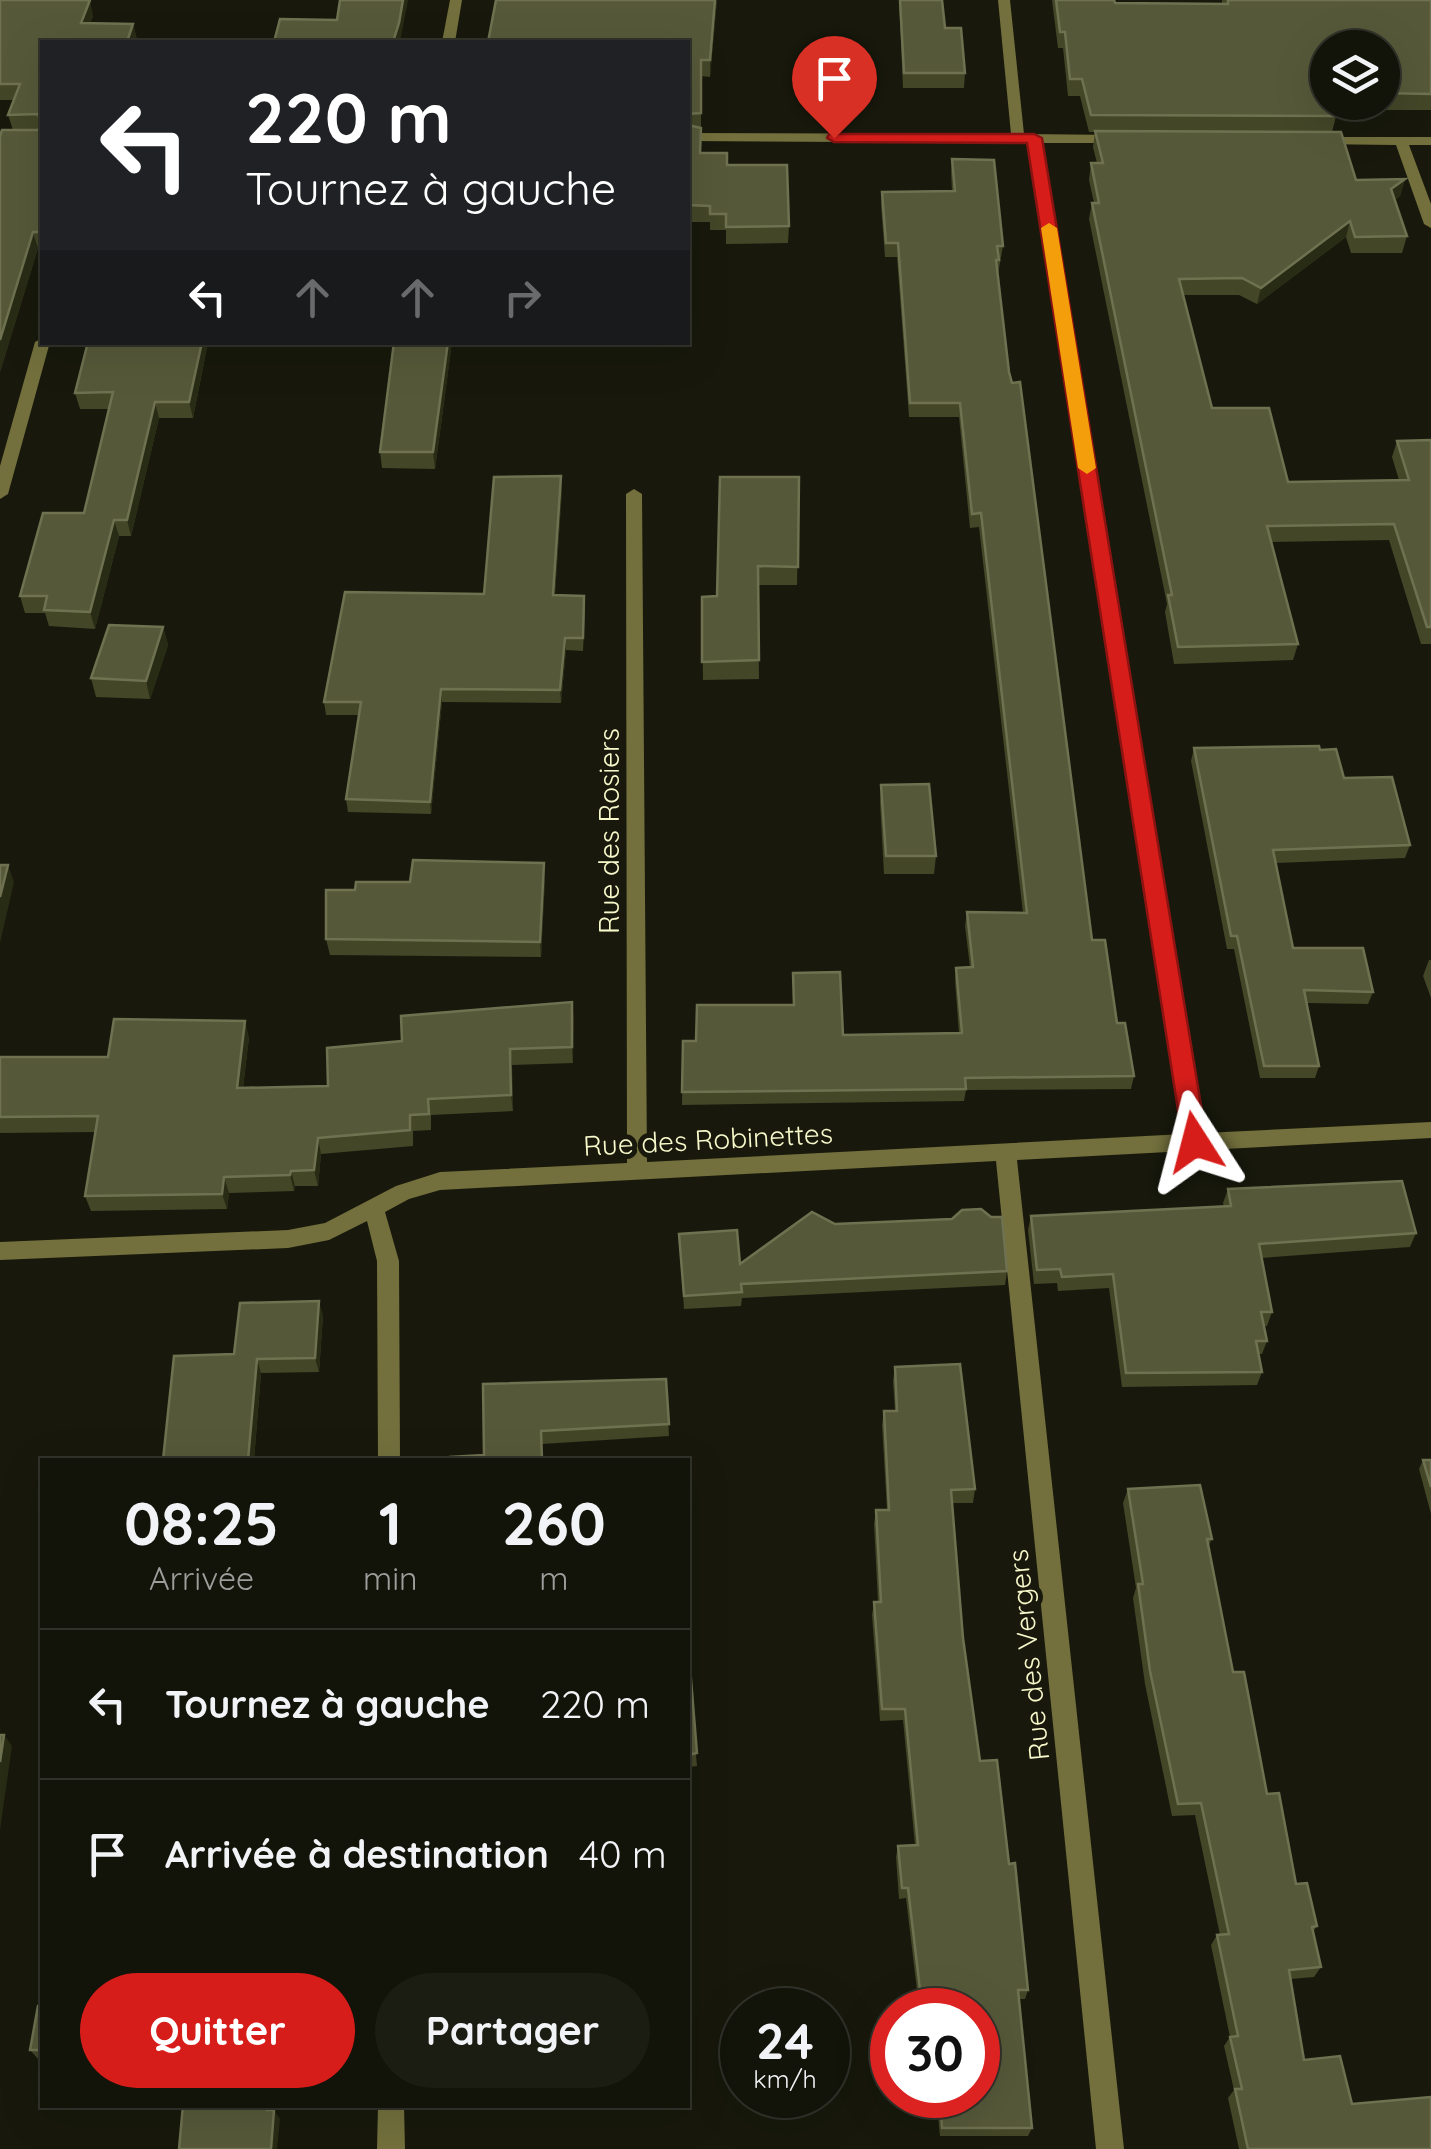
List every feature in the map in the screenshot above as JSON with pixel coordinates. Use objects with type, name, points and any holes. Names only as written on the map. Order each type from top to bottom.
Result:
[{"type":"street","points":[[448,40],[456,0]]},
{"type":"street","points":[[1004,0],[1195,1142]]},
{"type":"street","points":[[690,136],[1142,140]]},
{"type":"street","points":[[1301,141],[1431,141]]},
{"type":"street","points":[[1401,141],[1431,224]]},
{"type":"street","points":[[0,494],[43,345]]},
{"type":"street","name":"Rue des Rosiers","points":[[634,494],[638,1168]]},
{"type":"street","name":"Rue des Robinettes","points":[[0,1251],[288,1239],[329,1231],[403,1192],[440,1181],[1431,1130]]},
{"type":"street","name":"Rue des Vergers","points":[[1006,1154],[1110,2149]]},
{"type":"street","points":[[374,1210],[388,1261],[388,1458]]},
{"type":"street","points":[[391,2108],[391,2149]]},
{"type":"building","points":[[0,0],[90,0],[81,23],[133,24],[128,40],[40,40],[40,120],[38,114],[8,115],[20,84],[0,84]]},
{"type":"building","points":[[340,0],[403,0],[394,40],[275,40],[280,19],[337,20]]},
{"type":"building","points":[[496,0],[715,0],[710,60],[701,60],[701,113],[690,114],[690,40],[488,40]]},
{"type":"building","points":[[900,0],[942,0],[945,28],[961,28],[965,73],[904,73]]},
{"type":"building","points":[[1056,0],[1228,4],[1228,0],[1431,0],[1431,94],[1400,93],[1400,30],[1310,30],[1310,116],[1091,115],[1082,79],[1070,79],[1065,32],[1060,32]]},
{"type":"building","points":[[690,125],[701,128],[700,153],[727,153],[727,165],[787,165],[789,226],[726,227],[726,214],[710,214],[710,206],[690,205]]},
{"type":"building","points":[[2,130],[38,130],[40,232],[33,232],[0,340],[0,136]]},
{"type":"building","points":[[1095,131],[1341,132],[1356,180],[1405,179],[1391,189],[1407,236],[1355,237],[1350,221],[1261,288],[1242,278],[1179,279],[1212,408],[1269,408],[1288,482],[1409,480],[1397,441],[1431,440],[1431,627],[1427,627],[1394,524],[1267,526],[1298,644],[1178,647],[1168,595],[1172,595],[1092,203],[1099,203],[1091,163],[1103,163]]},
{"type":"building","points":[[952,159],[994,160],[1003,246],[997,246],[996,260],[1009,372],[1012,383],[1020,382],[1092,940],[1105,940],[1117,1023],[1125,1023],[1134,1076],[965,1078],[966,1089],[682,1092],[683,1041],[696,1041],[697,1005],[794,1005],[793,973],[840,972],[843,1035],[962,1033],[956,968],[973,967],[967,912],[1027,913],[981,513],[972,514],[960,403],[910,403],[898,243],[886,243],[882,192],[955,191]]},
{"type":"building","points":[[87,345],[201,345],[189,402],[155,402],[127,520],[114,520],[90,612],[44,610],[47,596],[20,596],[43,513],[84,513],[113,392],[75,393]]},
{"type":"building","points":[[394,345],[448,345],[433,452],[380,452]]},
{"type":"building","points":[[561,476],[553,595],[584,596],[583,638],[565,638],[560,690],[441,689],[430,802],[346,799],[361,702],[324,702],[345,592],[484,594],[494,477]]},
{"type":"building","points":[[720,477],[799,477],[798,567],[758,566],[759,660],[702,662],[702,597],[717,596]]},
{"type":"building","points":[[109,625],[163,627],[146,681],[91,678]]},
{"type":"building","points":[[1319,746],[1320,750],[1336,749],[1344,778],[1392,777],[1410,845],[1273,850],[1293,948],[1363,948],[1373,992],[1304,990],[1319,1066],[1264,1066],[1237,936],[1231,936],[1194,748]]},
{"type":"building","points":[[929,784],[936,856],[886,856],[881,785]]},
{"type":"building","points":[[413,860],[544,863],[540,942],[326,939],[326,890],[355,890],[356,882],[410,882]]},
{"type":"building","points":[[0,865],[8,865],[0,897]]},
{"type":"building","points":[[572,1002],[572,1047],[510,1049],[511,1095],[428,1099],[429,1114],[410,1115],[410,1130],[318,1138],[314,1170],[291,1171],[290,1175],[224,1177],[222,1194],[85,1196],[98,1116],[0,1117],[0,1057],[108,1057],[114,1019],[245,1021],[237,1088],[328,1086],[327,1048],[402,1041],[401,1016]]},
{"type":"building","points":[[1402,1181],[1416,1233],[1259,1244],[1272,1312],[1261,1312],[1267,1341],[1256,1341],[1262,1372],[1126,1373],[1113,1274],[1062,1277],[1060,1269],[1037,1270],[1031,1216],[1231,1206],[1228,1189]]},
{"type":"building","points":[[981,1209],[991,1217],[1002,1217],[1007,1271],[741,1284],[742,1292],[684,1296],[679,1234],[737,1230],[740,1264],[812,1212],[835,1224],[952,1219],[962,1210]]},
{"type":"building","points":[[319,1301],[315,1358],[257,1359],[248,1458],[163,1458],[174,1356],[234,1354],[240,1303]]},
{"type":"building","points":[[960,1364],[975,1489],[951,1490],[963,1638],[980,1761],[997,1760],[1009,1864],[1015,1863],[1028,1990],[1018,1990],[1032,2128],[942,2128],[941,2118],[1000,2118],[1000,1988],[920,1988],[908,1888],[902,1888],[898,1846],[918,1845],[905,1709],[882,1709],[874,1602],[881,1602],[876,1510],[889,1510],[884,1411],[897,1411],[895,1367]]},
{"type":"building","points":[[666,1379],[669,1424],[541,1431],[542,1458],[450,1458],[484,1455],[483,1384]]},
{"type":"building","points":[[1423,1460],[1431,1460],[1431,1487]]},
{"type":"building","points":[[1200,1485],[1233,1672],[1244,1672],[1267,1794],[1279,1793],[1296,1884],[1307,1883],[1317,1926],[1312,1927],[1321,1967],[1289,1970],[1304,2060],[1340,2056],[1352,2104],[1431,2097],[1431,2149],[1248,2149],[1235,2089],[1242,2089],[1230,2037],[1238,2036],[1217,1935],[1229,1934],[1201,1803],[1178,1804],[1150,1671],[1138,1584],[1143,1584],[1128,1489]]},
{"type":"building","points":[[690,1667],[697,1753],[690,1755]]},
{"type":"building","points":[[38,2006],[40,2006],[40,2050],[30,2050]]},
{"type":"building","points":[[183,2108],[274,2110],[271,2149],[179,2149]]},
{"type":"slow traffic","points":[[1049,228],[1087,468]]},
{"type":"route","points":[[834,138],[1034,138],[1195,1142]]}]
